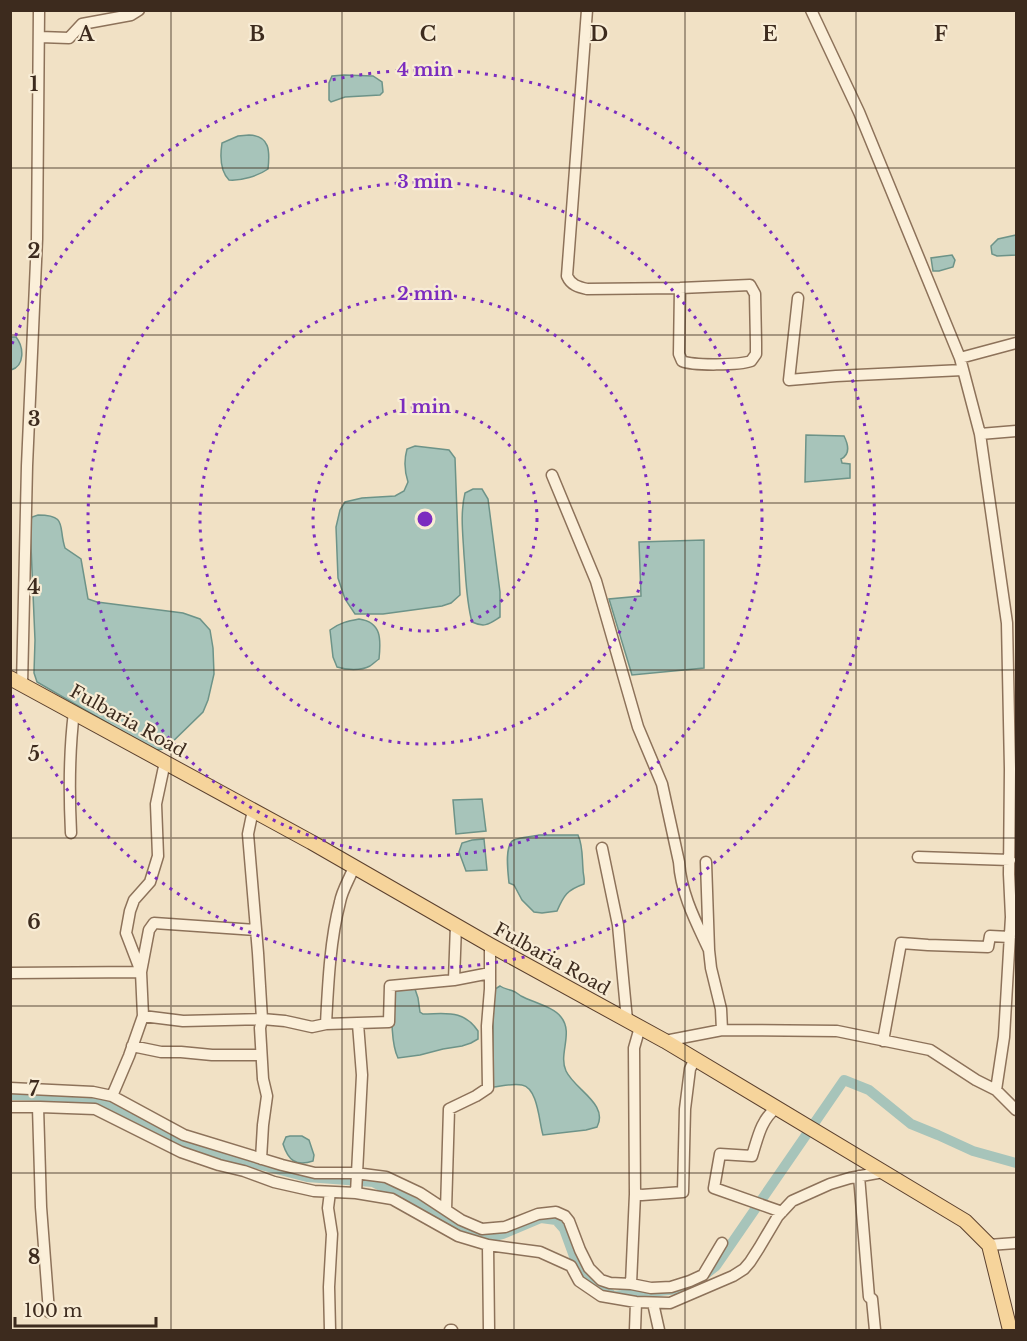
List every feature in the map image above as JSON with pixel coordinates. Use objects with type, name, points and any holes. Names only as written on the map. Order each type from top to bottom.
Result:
[{"type":"main road","name":"Fulbaria Road","points":[[16,681],[253,810],[456,926],[665,1041],[965,1221],[989,1245]]},
{"type":"main road","points":[[989,1245],[1010,1330]]},
{"type":"street","points":[[16,681],[38,239],[39,10]]},
{"type":"street","points":[[40,37],[69,38],[82,24],[131,15],[139,10]]},
{"type":"street","points":[[587,10],[567,276],[569,281],[578,287],[587,289],[750,285],[755,294],[756,343],[756,354],[751,361],[694,364],[682,361],[679,354],[680,288]]},
{"type":"street","points":[[811,10],[859,112],[960,358],[980,434],[1011,615],[1012,942],[1004,1037],[996,1090]]},
{"type":"street","points":[[798,298],[789,380],[963,370]]},
{"type":"street","points":[[960,358],[1017,344]]},
{"type":"street","points":[[980,434],[1017,431]]},
{"type":"street","points":[[552,475],[596,581],[638,727],[662,784],[683,891],[709,950]]},
{"type":"street","points":[[71,833],[70,743],[74,712]]},
{"type":"street","points":[[141,972],[126,933],[134,900],[150,882],[158,856],[156,804],[165,762]]},
{"type":"street","points":[[253,810],[248,834],[262,1019],[261,1055],[267,1096],[261,1159]]},
{"type":"street","points":[[602,848],[618,925],[633,1023],[635,1194],[631,1284]]},
{"type":"street","points":[[918,857],[1010,860]]},
{"type":"street","points":[[706,862],[709,950],[721,1009],[722,1030]]},
{"type":"street","points":[[326,1024],[333,940],[340,900],[354,867]]},
{"type":"street","points":[[112,1096],[143,1016],[141,972],[149,930],[154,923],[256,930]]},
{"type":"street","points":[[454,980],[456,926]]},
{"type":"street","points":[[884,1041],[901,943],[988,947],[990,936],[1012,942]]},
{"type":"street","points":[[446,1210],[449,1109],[488,1088],[490,945]]},
{"type":"street","points":[[10,973],[141,972]]},
{"type":"street","points":[[143,1016],[183,1021],[262,1019],[312,1027],[326,1024],[389,1022],[390,986],[454,980],[490,973]]},
{"type":"street","points":[[356,1193],[362,1075],[358,1024]]},
{"type":"street","points":[[665,1041],[722,1030],[837,1031],[930,1050],[976,1080],[996,1090],[1017,1110]]},
{"type":"street","points":[[132,1046],[161,1052],[261,1055]]},
{"type":"street","points":[[635,1194],[683,1192],[685,1109],[690,1069],[696,1059]]},
{"type":"street","points":[[10,1088],[93,1092],[112,1096],[184,1135],[261,1159],[315,1173],[357,1173],[386,1177],[420,1193],[461,1220],[482,1229],[505,1227],[538,1214],[556,1212],[565,1216],[569,1221],[588,1268],[601,1280],[616,1284],[651,1288],[671,1287],[690,1281],[704,1275],[723,1243]]},
{"type":"street","points":[[10,1107],[95,1109],[181,1152],[274,1182],[314,1191],[356,1193],[392,1199],[458,1236],[488,1245],[540,1252],[571,1266],[579,1281],[601,1296],[636,1302],[670,1304],[733,1276],[750,1262],[792,1200],[830,1184],[883,1172]]},
{"type":"street","points":[[38,1107],[41,1207],[49,1312]]},
{"type":"street","points":[[776,1108],[767,1115],[752,1156],[720,1154],[714,1188],[782,1212]]},
{"type":"street","points":[[859,1176],[869,1297],[872,1299],[875,1330]]},
{"type":"street","points":[[330,1192],[328,1209],[332,1233],[329,1287],[330,1330]]},
{"type":"street","points":[[989,1245],[1017,1243]]},
{"type":"street","points":[[488,1245],[489,1330]]},
{"type":"street","points":[[634,1330],[636,1302]]},
{"type":"street","points":[[653,1303],[659,1330]]},
{"type":"water","points":[[332,76],[373,76],[382,82],[383,92],[380,95],[345,97],[331,102],[329,83]]},
{"type":"water","points":[[249,135],[265,141],[269,156],[268,169],[249,178],[229,180],[221,163],[222,143],[238,136]]},
{"type":"water","points":[[1016,235],[1016,255],[992,254],[991,246],[998,239]]},
{"type":"water","points":[[952,255],[955,260],[953,267],[933,271],[931,258]]},
{"type":"water","points":[[11,337],[16,337],[19,341],[22,356],[19,365],[11,370]]},
{"type":"water","points":[[806,435],[844,436],[847,452],[841,459],[842,463],[850,464],[850,478],[805,482]]},
{"type":"water","points":[[415,446],[449,450],[455,458],[460,595],[451,603],[442,606],[383,614],[355,614],[345,599],[338,578],[336,527],[340,510],[345,502],[362,498],[395,496],[404,491],[408,482],[405,457],[407,449]]},
{"type":"water","points":[[473,489],[482,489],[488,499],[500,592],[500,617],[484,625],[472,622],[466,581],[463,509],[465,493]]},
{"type":"water","points":[[38,515],[54,517],[58,520],[65,548],[81,559],[88,599],[183,613],[200,619],[210,630],[214,674],[208,700],[203,712],[165,749],[154,750],[37,682],[34,673],[35,640],[30,523],[32,517]]},
{"type":"water","points":[[704,540],[704,668],[632,675],[609,599],[641,596],[639,542]]},
{"type":"water","points":[[359,619],[367,621],[376,628],[380,639],[379,659],[362,669],[337,667],[333,657],[330,630]]},
{"type":"water","points":[[482,799],[486,831],[456,834],[453,800]]},
{"type":"water","points":[[539,835],[578,835],[581,843],[584,884],[567,894],[557,911],[534,912],[522,900],[514,885],[509,883],[507,859],[511,843],[517,839]]},
{"type":"water","points":[[484,839],[487,870],[466,871],[459,852],[462,843]]},
{"type":"water","points":[[500,986],[558,1013],[561,1017],[566,1030],[564,1064],[566,1071],[595,1104],[599,1119],[597,1127],[543,1135],[535,1099],[527,1087],[515,1084],[493,1087],[493,997],[495,989]]},
{"type":"water","points":[[392,988],[415,989],[420,1012],[423,1014],[454,1014],[466,1019],[478,1031],[478,1039],[462,1046],[398,1058],[393,1034]]},
{"type":"water","points":[[302,1136],[309,1140],[314,1155],[313,1161],[302,1163],[290,1158],[283,1144],[286,1137]]},
{"type":"waterway","points":[[10,1095],[97,1099],[181,1144],[307,1177],[373,1182],[477,1235],[488,1238],[541,1218],[556,1220],[564,1229],[579,1270],[613,1296],[688,1288],[716,1266],[844,1080],[869,1090],[911,1124],[973,1151],[1016,1163]]}]
